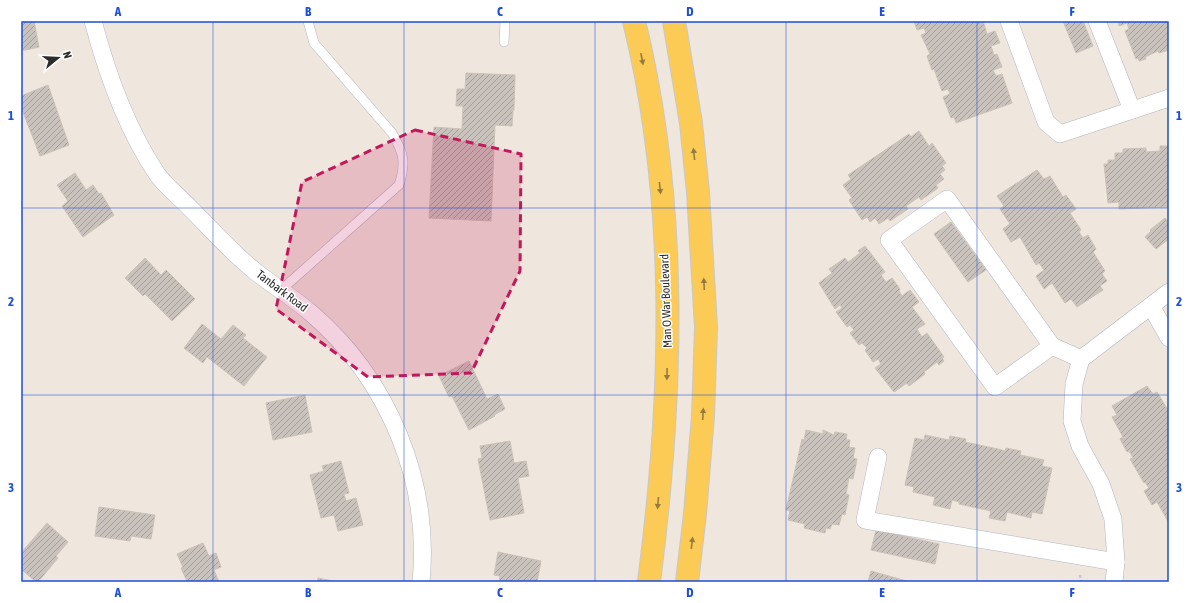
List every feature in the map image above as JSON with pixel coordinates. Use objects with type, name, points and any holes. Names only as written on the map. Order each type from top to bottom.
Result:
[{"type":"main road","name":"Man O War Boulevard","points":[[634,21],[653,115],[662,199],[668,333],[666,419],[649,582]]},
{"type":"main road","points":[[674,21],[686,87],[697,185],[706,328],[703,416],[697,492],[686,582]]},
{"type":"street","name":"Tanbark Road","points":[[94,21],[99,45],[117,98],[136,137],[158,175],[234,252],[257,272],[311,313],[335,336],[360,365],[375,388],[398,429],[412,472],[421,514],[423,561],[421,582]]},
{"type":"street","points":[[1008,21],[1046,122],[1060,134],[1169,98]]},
{"type":"street","points":[[1097,21],[1132,110]]},
{"type":"street","points":[[1052,346],[995,387],[889,240],[947,199],[1052,346],[1081,359]]},
{"type":"street","points":[[1114,582],[1116,562],[1113,519],[1101,484],[1080,446],[1072,421],[1074,384],[1081,359],[1169,292]]},
{"type":"street","points":[[1152,306],[1169,338]]},
{"type":"street","points":[[878,457],[865,520],[1116,562]]},
{"type":"lane","points":[[281,290],[399,185],[403,173],[404,160],[401,148],[392,133],[314,43],[308,21]]},
{"type":"lane","points":[[504,42],[505,21]]},
{"type":"highlighted area","points":[[415,130],[521,154],[520,271],[471,373],[368,377],[276,309],[302,182]]},
{"type":"building","points":[[21,21],[34,21],[39,47],[21,51]]},
{"type":"building","points":[[914,21],[983,21],[987,34],[995,31],[1000,43],[991,46],[994,55],[997,54],[1002,67],[993,70],[996,76],[1002,74],[1012,103],[956,123],[954,117],[951,118],[943,97],[950,94],[948,89],[942,91],[934,69],[932,70],[927,56],[930,54],[921,35],[926,33],[924,28],[917,30]]},
{"type":"building","points":[[1063,21],[1083,21],[1093,46],[1076,53]]},
{"type":"building","points":[[1118,21],[1169,21],[1169,50],[1159,53],[1158,51],[1145,57],[1146,59],[1139,61],[1138,58],[1136,59],[1125,31],[1129,29],[1127,23],[1119,26]]},
{"type":"building","points":[[466,73],[515,75],[512,126],[495,125],[491,221],[429,218],[434,127],[462,129],[463,106],[456,106],[457,89],[465,89]]},
{"type":"building","points":[[48,85],[69,145],[40,156],[21,107],[21,96]]},
{"type":"building","points":[[919,131],[929,146],[932,143],[946,163],[942,166],[945,170],[940,174],[944,179],[936,185],[938,188],[921,200],[919,197],[906,206],[908,209],[890,221],[888,218],[879,224],[875,218],[870,222],[867,217],[862,220],[849,200],[852,198],[843,185],[851,179],[848,175],[909,134],[911,137]]},
{"type":"building","points":[[1160,146],[1169,146],[1169,207],[1119,209],[1119,202],[1108,203],[1104,164],[1108,164],[1108,160],[1115,160],[1115,153],[1123,153],[1123,149],[1146,148],[1146,152],[1160,151]]},
{"type":"building","points":[[1037,170],[1044,179],[1050,176],[1063,197],[1066,195],[1076,209],[1070,213],[1081,230],[1079,232],[1083,238],[1088,235],[1096,249],[1093,252],[1105,271],[1102,274],[1107,281],[1100,286],[1103,290],[1077,307],[1071,299],[1065,303],[1052,283],[1044,289],[1036,276],[1044,270],[1039,263],[1036,265],[1020,237],[1011,242],[1003,229],[1010,224],[1000,209],[1004,206],[997,196]]},
{"type":"building","points":[[75,173],[86,190],[93,185],[99,194],[101,193],[114,215],[83,237],[62,206],[68,201],[57,185]]},
{"type":"building","points":[[1165,218],[1169,223],[1169,239],[1156,249],[1145,237],[1151,231],[1150,230]]},
{"type":"building","points":[[951,222],[986,270],[968,282],[934,234]]},
{"type":"building","points":[[865,246],[885,272],[881,275],[886,282],[892,278],[900,289],[899,291],[902,296],[910,290],[919,302],[912,307],[925,324],[917,329],[922,337],[927,333],[944,357],[942,358],[944,361],[939,365],[937,362],[924,372],[925,374],[909,386],[907,383],[894,392],[875,368],[881,364],[878,359],[873,362],[865,350],[867,348],[862,343],[859,345],[850,333],[854,330],[850,325],[847,327],[836,312],[842,308],[840,305],[835,309],[819,283],[832,273],[829,269],[845,258],[848,262],[860,253],[858,251]]},
{"type":"building","points":[[145,258],[161,275],[166,270],[195,299],[172,321],[145,294],[143,296],[125,278]]},
{"type":"building","points":[[202,324],[221,339],[233,325],[246,335],[243,338],[267,357],[244,386],[207,357],[203,363],[184,348]]},
{"type":"building","points":[[469,361],[487,399],[498,394],[505,409],[469,430],[452,396],[449,397],[439,376]]},
{"type":"building","points":[[1147,386],[1153,394],[1157,392],[1169,412],[1169,523],[1157,502],[1152,505],[1144,491],[1149,488],[1145,482],[1144,483],[1130,459],[1133,458],[1129,451],[1127,452],[1120,439],[1123,437],[1112,417],[1117,415],[1112,406]]},
{"type":"building","points":[[305,395],[312,432],[273,440],[266,403]]},
{"type":"building","points":[[806,430],[823,434],[823,430],[834,435],[835,432],[847,434],[846,440],[850,440],[849,447],[855,448],[853,458],[857,459],[853,479],[849,478],[846,494],[849,495],[845,515],[842,514],[839,525],[832,524],[830,529],[826,528],[825,533],[804,528],[805,524],[788,520],[790,511],[786,510],[802,439],[804,440]]},
{"type":"building","points":[[925,435],[949,440],[950,436],[966,439],[965,442],[1005,451],[1006,448],[1021,451],[1020,455],[1044,460],[1042,466],[1052,468],[1042,514],[1032,512],[1031,518],[1007,512],[1005,521],[989,518],[991,511],[959,504],[959,502],[952,500],[950,509],[933,505],[935,497],[913,492],[914,487],[905,485],[915,438],[924,440]]},
{"type":"building","points":[[510,441],[514,463],[526,461],[529,476],[518,478],[524,513],[490,520],[478,459],[482,458],[480,446]]},
{"type":"building","points":[[341,461],[349,493],[344,494],[346,501],[356,498],[363,525],[338,531],[334,515],[321,518],[310,475],[324,471],[322,466]]},
{"type":"building","points":[[99,507],[155,515],[151,539],[131,536],[130,541],[95,536]]},
{"type":"building","points":[[47,523],[68,542],[56,556],[58,558],[38,582],[36,582],[21,569],[21,553]]},
{"type":"building","points":[[876,530],[939,544],[935,564],[871,550]]},
{"type":"building","points":[[203,543],[209,556],[216,553],[221,567],[214,570],[219,582],[187,581],[181,568],[183,567],[177,554]]},
{"type":"building","points":[[498,552],[541,561],[537,582],[499,582],[500,576],[494,575]]},
{"type":"building","points":[[871,571],[910,582],[868,582]]},
{"type":"building","points":[[318,578],[338,582],[317,582]]}]
